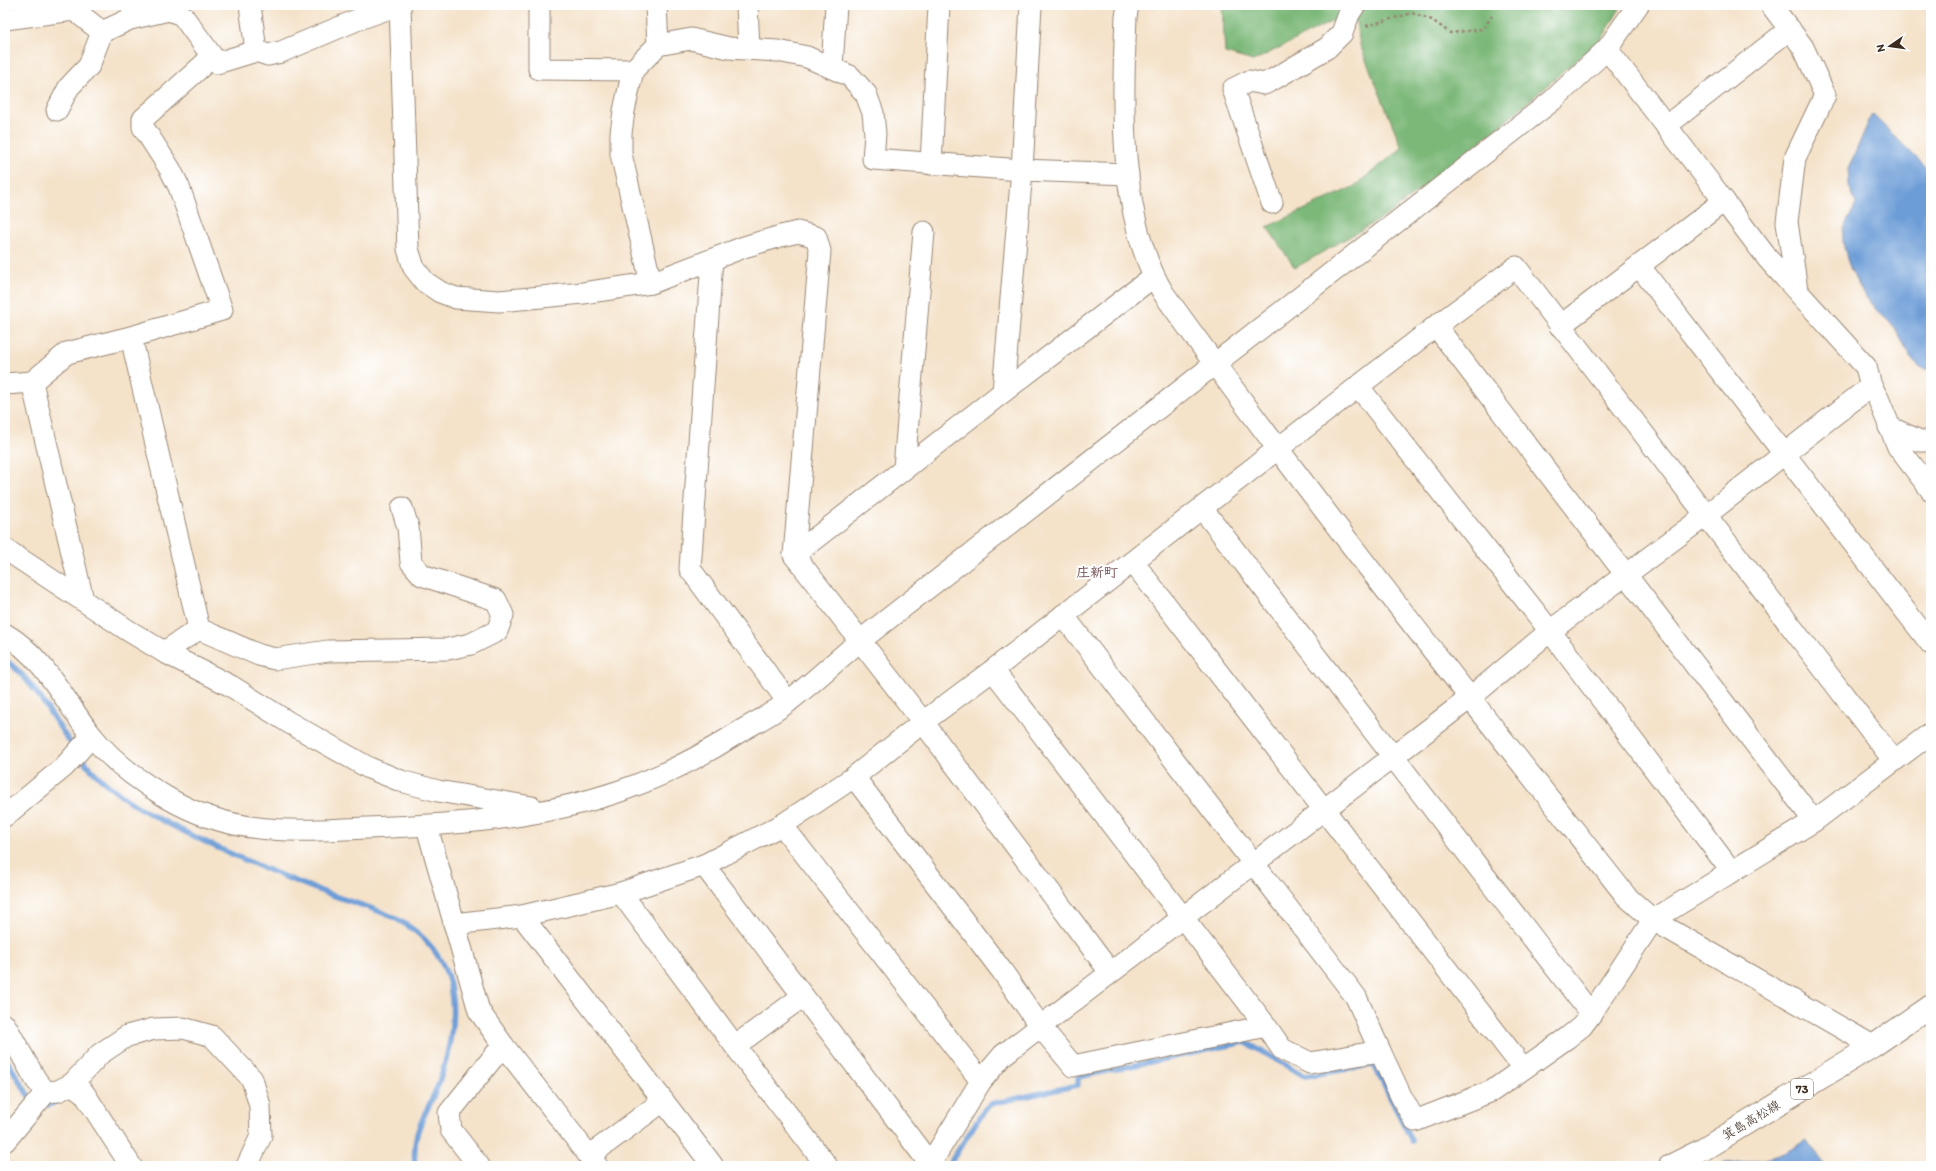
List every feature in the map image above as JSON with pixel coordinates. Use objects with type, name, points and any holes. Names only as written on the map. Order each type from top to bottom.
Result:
[{"type":"main road","name":"箕島高松線","points":[[1670,1166],[1704,1149],[1872,1046],[1931,1006]]},
{"type":"street","points":[[250,5],[256,51]]},
{"type":"street","points":[[57,110],[69,87],[89,66],[102,32],[130,19],[169,10],[182,15],[192,25],[217,63],[256,51],[268,55],[281,52],[359,19],[399,5],[408,249],[414,268],[425,282],[440,292],[456,298],[499,301],[583,293],[651,283],[781,236],[798,232],[816,237],[820,251],[794,555],[923,722],[1110,972]]},
{"type":"street","points":[[539,5],[539,69],[633,70]]},
{"type":"street","points":[[656,5],[658,45]]},
{"type":"street","points":[[747,5],[749,48]]},
{"type":"street","points":[[832,67],[836,5]]},
{"type":"street","points":[[931,164],[939,5]]},
{"type":"street","points":[[1003,392],[1022,170],[1031,5]]},
{"type":"street","points":[[1128,5],[1126,17],[1124,88],[1128,174],[1138,230],[1154,277],[1215,365],[1470,698],[1626,896],[1653,920],[1872,1046]]},
{"type":"street","points":[[1272,203],[1232,90],[1249,81],[1264,84],[1327,48],[1342,33],[1349,14],[1355,5]]},
{"type":"street","points":[[5,634],[25,649],[44,669],[82,747],[115,760],[145,784],[176,802],[220,820],[275,831],[312,832],[427,827],[497,819],[550,810],[621,791],[644,782],[714,748],[788,702],[860,640],[1215,365],[1553,100],[1607,49],[1638,5]]},
{"type":"street","points":[[1771,5],[1803,47],[1825,95],[1795,158],[1787,222],[1797,290]]},
{"type":"street","points":[[5,19],[77,8],[102,32]]},
{"type":"street","points":[[1666,126],[1790,29]]},
{"type":"street","points":[[651,283],[621,154],[621,133],[633,70],[658,45],[691,39],[729,48],[749,48],[807,57],[850,76],[866,94],[873,113],[875,134],[873,159],[1022,170],[1128,174]]},
{"type":"street","points":[[1607,49],[1768,259],[1866,367],[1871,386],[1878,398],[1898,447],[1931,490]]},
{"type":"street","points":[[5,384],[32,382],[67,353],[131,337],[222,310],[179,187],[170,169],[144,128],[143,120],[212,56]]},
{"type":"street","points":[[1560,326],[1640,267],[1724,201]]},
{"type":"street","points":[[904,468],[924,232]]},
{"type":"street","points":[[712,260],[690,569],[788,702]]},
{"type":"street","points":[[454,924],[522,916],[621,893],[704,865],[782,824],[854,777],[923,722],[993,670],[1279,449],[1358,386],[1516,267],[1705,516],[1894,761]]},
{"type":"street","points":[[1640,267],[1931,644]]},
{"type":"street","points":[[794,555],[904,468],[1154,277]]},
{"type":"street","points":[[1436,326],[1814,821]]},
{"type":"street","points":[[131,337],[200,629]]},
{"type":"street","points":[[32,382],[83,600]]},
{"type":"street","points":[[1358,386],[1550,631],[1732,872]]},
{"type":"street","points":[[704,865],[930,1165],[981,1081],[1003,1055],[1470,698],[1550,631],[1785,455],[1871,386]]},
{"type":"street","points":[[1889,427],[1920,442],[1931,441]]},
{"type":"street","points":[[200,629],[259,655],[275,658],[328,651],[448,649],[471,644],[497,631],[503,615],[496,600],[422,575],[411,562],[408,527],[402,508]]},
{"type":"street","points":[[1202,508],[1591,1014]]},
{"type":"street","points":[[5,549],[129,631],[164,652],[230,686],[339,752],[369,768],[401,781],[481,800],[550,810]]},
{"type":"street","points":[[1133,562],[1523,1068]]},
{"type":"street","points":[[1063,616],[1356,996],[1401,1096],[1416,1121],[1492,1091],[1582,1026],[1653,920],[1814,821],[1931,733]]},
{"type":"street","points":[[164,652],[200,629]]},
{"type":"street","points":[[993,670],[1266,1026],[1282,1049],[1310,1063],[1380,1051]]},
{"type":"street","points":[[5,816],[64,767],[82,747]]},
{"type":"street","points":[[854,777],[1002,971],[1040,1026],[1073,1066],[1266,1026]]},
{"type":"street","points":[[782,824],[981,1081]]},
{"type":"street","points":[[427,827],[479,1012],[593,1161],[663,1101]]},
{"type":"street","points":[[621,893],[827,1166]]},
{"type":"street","points":[[522,916],[713,1166]]},
{"type":"street","points":[[735,1046],[803,996]]},
{"type":"street","points":[[5,1025],[36,1080],[40,1099]]},
{"type":"street","points":[[5,1141],[40,1099],[72,1084],[100,1054],[127,1036],[154,1029],[183,1028],[212,1036],[252,1079],[260,1106],[261,1136],[247,1166]]},
{"type":"street","points":[[479,1166],[451,1130],[449,1113],[503,1045]]},
{"type":"street","points":[[72,1084],[84,1093],[131,1166]]},
{"type":"path","points":[[1342,33],[1412,13],[1432,20],[1450,33],[1470,32],[1483,29],[1492,16]]},
{"type":"green space","points":[[1222,5],[1622,5],[1603,37],[1499,127],[1389,214],[1295,268],[1267,227],[1353,187],[1402,148],[1360,45],[1356,22],[1341,17],[1253,61],[1225,53]]},
{"type":"water","points":[[1872,114],[1931,172],[1931,370],[1917,365],[1913,361],[1895,329],[1874,308],[1853,274],[1844,249],[1843,231],[1856,204],[1849,186],[1848,169]]},
{"type":"water","points":[[1806,1139],[1825,1166],[1721,1166],[1725,1163],[1758,1160],[1778,1155],[1797,1146]]},
{"type":"waterway","points":[[5,660],[16,669],[35,690],[66,738],[75,749]]},
{"type":"waterway","points":[[80,756],[93,772],[124,798],[159,819],[214,846],[314,889],[389,915],[411,928],[432,947],[448,976],[453,1014],[451,1037],[443,1071],[418,1131],[414,1153],[415,1166]]},
{"type":"waterway","points":[[948,1166],[985,1109],[991,1104],[1078,1085],[1078,1077],[1245,1042],[1305,1076],[1372,1065],[1375,1067],[1412,1141]]},
{"type":"waterway","points":[[5,1057],[31,1100],[34,1101]]},
{"type":"waterway","points":[[42,1103],[49,1105],[61,1099]]},
{"type":"district","name":"庄新町","points":[[1097,572]]}]
